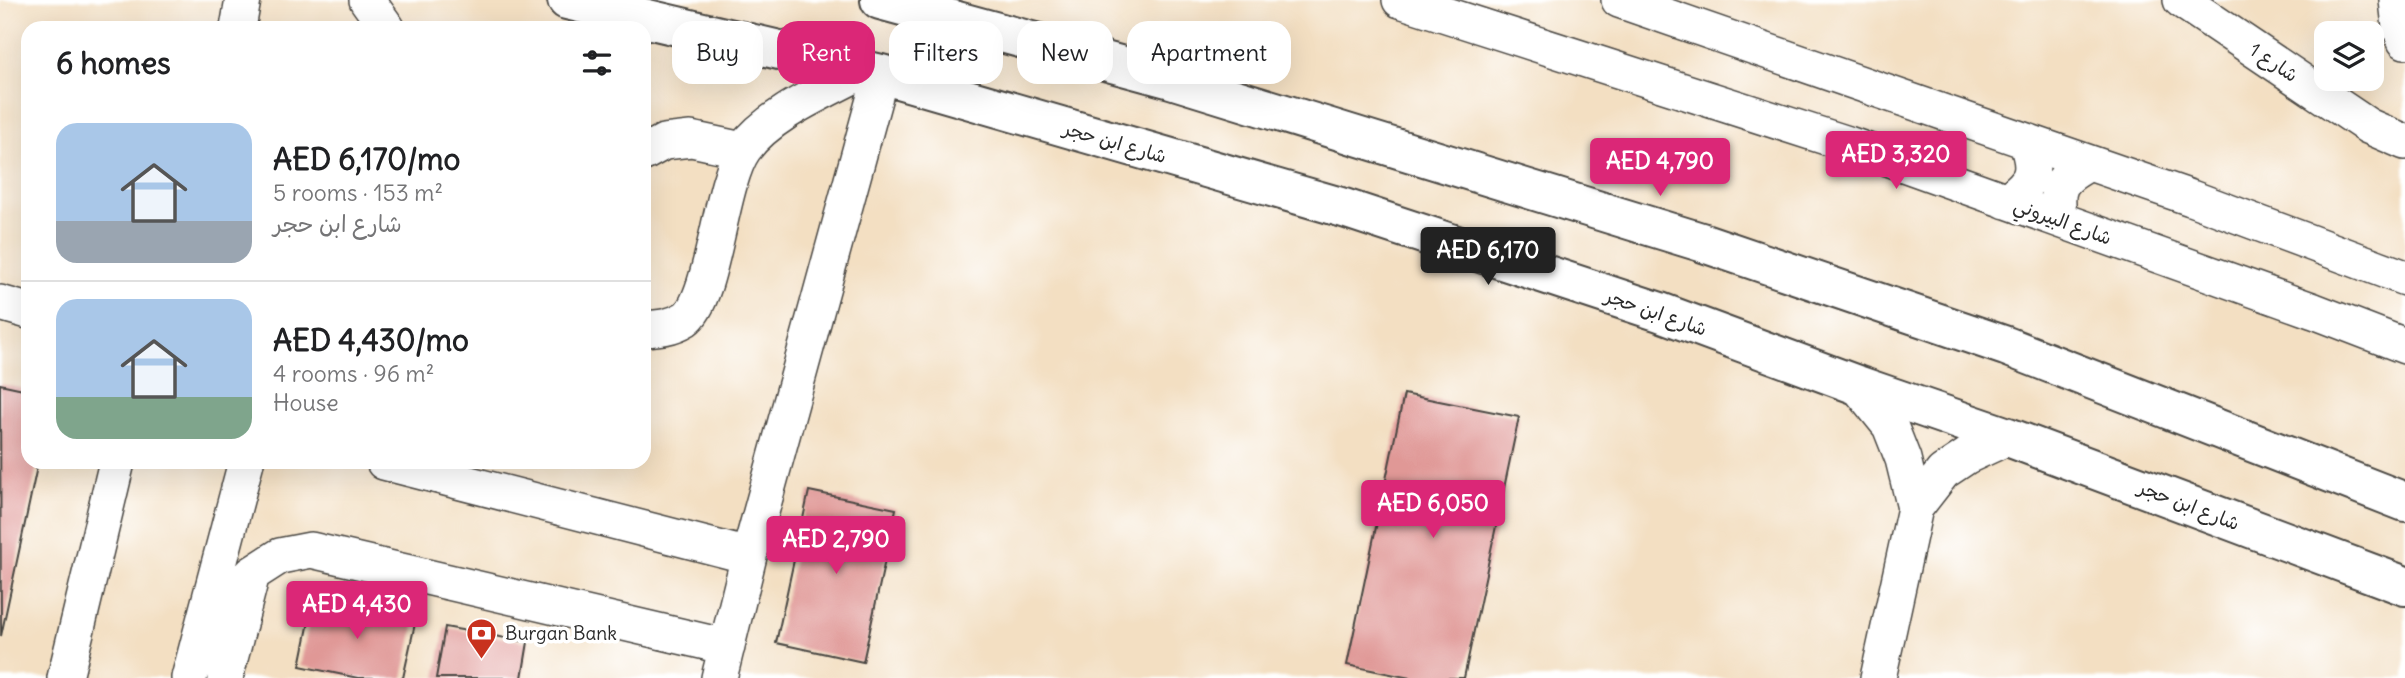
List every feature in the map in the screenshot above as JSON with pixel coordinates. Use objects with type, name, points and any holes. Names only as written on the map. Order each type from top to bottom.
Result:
[{"type":"main road","name":"شارع ابن حجر","points":[[567,0],[777,50]]},
{"type":"main road","points":[[880,0],[960,21]]},
{"type":"main road","points":[[1003,33],[1171,79],[1701,242],[2006,346],[2405,502]]},
{"type":"main road","name":"شارع ابن حجر","points":[[875,73],[1344,208],[1660,312],[1857,385],[2008,437],[2405,586]]},
{"type":"street","points":[[239,21],[243,0]]},
{"type":"street","points":[[367,0],[382,21]]},
{"type":"street","points":[[959,0],[979,21]]},
{"type":"street","name":"شارع البيروني","points":[[1400,0],[1848,144],[2405,346]]},
{"type":"street","points":[[1619,0],[2191,198],[2405,278]]},
{"type":"street","name":"شارع 1","points":[[2181,0],[2368,126],[2405,142]]},
{"type":"street","points":[[2397,0],[2400,27],[2405,41]]},
{"type":"street","points":[[651,328],[669,327],[688,317],[701,297],[732,175],[743,150],[764,126],[848,84]]},
{"type":"street","points":[[225,678],[252,574],[280,556],[311,550],[723,662],[869,84]]},
{"type":"street","points":[[651,149],[664,142],[691,139],[743,150]]},
{"type":"street","points":[[2006,201],[2026,186],[2031,178],[2032,161],[2026,141]]},
{"type":"street","points":[[2060,220],[2057,200],[2060,184],[2067,176],[2089,163]]},
{"type":"street","points":[[0,303],[21,309]]},
{"type":"street","points":[[1857,385],[1891,426],[1903,459],[1915,508]]},
{"type":"street","points":[[1878,678],[1915,508],[1943,472],[1967,456],[2008,437]]},
{"type":"street","points":[[65,678],[115,469]]},
{"type":"street","points":[[189,678],[244,469]]},
{"type":"street","points":[[411,469],[748,556]]},
{"type":"building","points":[[0,384],[21,388],[21,469],[37,469],[1,636]]},
{"type":"building","points":[[1404,394],[1519,417],[1464,678],[1410,678],[1347,665]]},
{"type":"building","points":[[809,491],[896,509],[863,662],[776,643]]},
{"type":"building","points":[[314,597],[416,619],[403,678],[358,678],[300,666]]},
{"type":"building","name":"Burgan Bank","points":[[445,627],[528,642],[522,678],[436,678]]},
{"type":"place","name":"Burgan Bank","points":[[482,660]]}]
